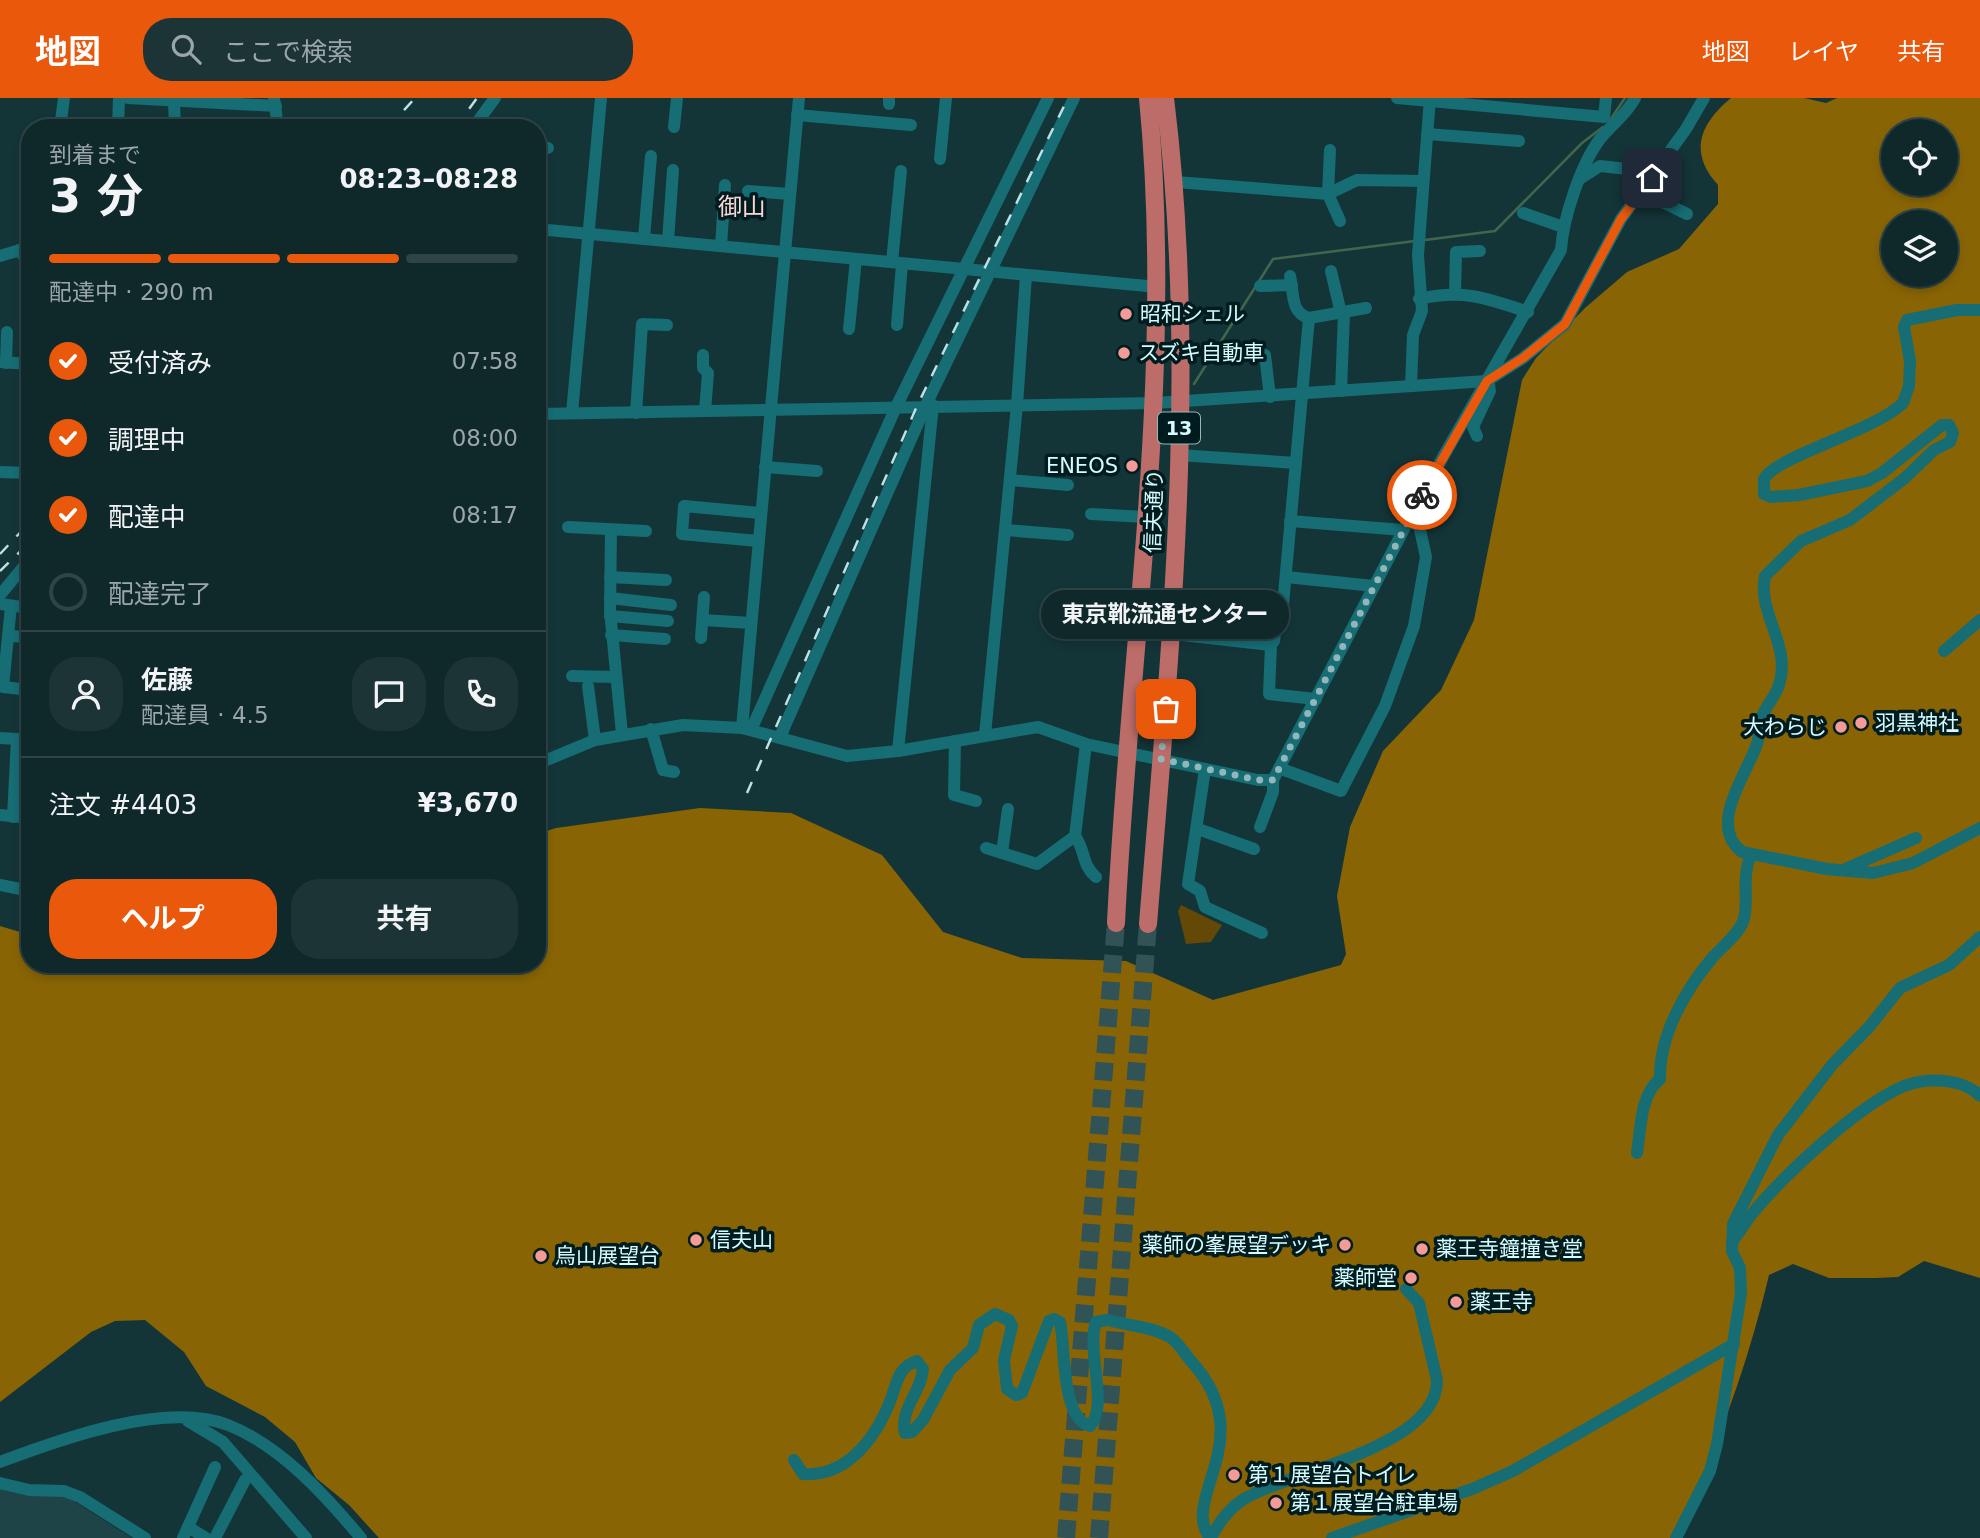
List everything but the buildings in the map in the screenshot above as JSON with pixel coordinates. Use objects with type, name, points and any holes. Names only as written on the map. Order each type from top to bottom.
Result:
[{"type":"highway","name":"信夫通り","points":[[1116,923],[1155,403],[1157,210],[1148,98]]},
{"type":"highway","name":"信夫通り","points":[[1147,924],[1173,634],[1179,455],[1176,182],[1165,98]]},
{"type":"street","points":[[61,119],[64,98]]},
{"type":"street","points":[[118,119],[119,98]]},
{"type":"street","points":[[128,98],[174,102],[275,102]]},
{"type":"street","points":[[480,119],[495,98]]},
{"type":"street","points":[[572,413],[601,98]]},
{"type":"street","points":[[674,127],[677,98]]},
{"type":"street","points":[[746,729],[760,513],[799,98]]},
{"type":"street","points":[[940,159],[946,98]]},
{"type":"street","points":[[746,729],[897,405],[1048,98]]},
{"type":"street","points":[[780,737],[988,272],[1074,98]]},
{"type":"street","points":[[1397,98],[1531,104],[1609,120]]},
{"type":"street","points":[[1606,98],[1609,120]]},
{"type":"street","points":[[1260,827],[1273,792],[1276,774],[1374,586],[1561,250],[1563,228],[1594,148],[1609,120],[1629,110],[1635,98]]},
{"type":"street","points":[[546,414],[897,405],[1155,403],[1487,381],[1523,358],[1565,324],[1621,219],[1686,129],[1704,98]]},
{"type":"street","points":[[1411,386],[1413,335],[1422,311],[1419,299],[1418,255],[1430,100]]},
{"type":"street","points":[[174,102],[175,119]]},
{"type":"street","points":[[797,115],[911,125]]},
{"type":"street","points":[[1427,134],[1519,141]]},
{"type":"street","points":[[1330,150],[1328,194],[1340,221]]},
{"type":"street","points":[[644,238],[651,156]]},
{"type":"street","points":[[1581,178],[1600,166],[1627,169],[1645,160],[1643,190]]},
{"type":"street","points":[[668,241],[673,170]]},
{"type":"street","points":[[897,325],[901,171]]},
{"type":"street","points":[[1176,182],[1328,194],[1357,180],[1423,181]]},
{"type":"street","points":[[721,246],[725,185]]},
{"type":"street","points":[[1643,190],[1687,214]]},
{"type":"street","points":[[748,191],[790,194]]},
{"type":"street","points":[[1523,213],[1563,228]]},
{"type":"street","points":[[546,230],[1158,287]]},
{"type":"street","points":[[0,256],[21,249]]},
{"type":"street","points":[[1454,294],[1456,253],[1480,251]]},
{"type":"street","points":[[849,329],[856,259]]},
{"type":"street","points":[[1331,271],[1344,314],[1341,391]]},
{"type":"street","points":[[985,735],[1017,405],[1026,275]]},
{"type":"street","points":[[1260,286],[1291,280],[1296,311],[1309,318],[1366,308]]},
{"type":"street","points":[[1419,299],[1454,294],[1480,295],[1528,312]]},
{"type":"street","points":[[1980,310],[1957,310],[1907,320],[1904,327],[1910,375],[1903,403],[1836,441],[1773,468],[1764,479],[1764,494],[1771,497],[1861,483],[1882,473],[1942,425],[1949,425],[1953,433],[1950,442],[1934,450],[1890,490],[1850,520],[1801,541],[1765,576],[1763,597],[1778,636],[1781,674],[1779,684],[1760,719],[1757,743],[1734,794],[1729,818],[1736,847],[1751,855],[1840,871],[1872,873],[1903,867],[1980,828]]},
{"type":"street","points":[[1309,318],[1281,627],[1276,626],[1274,641],[1270,645],[1269,694],[1316,699]]},
{"type":"street","points":[[636,412],[642,324],[667,325]]},
{"type":"street","points":[[7,332],[3,362],[21,363]]},
{"type":"street","points":[[704,355],[703,368],[708,373],[705,411]]},
{"type":"street","points":[[1265,355],[1270,397]]},
{"type":"street","points":[[1477,436],[1472,427],[1490,391],[1491,385],[1487,381]]},
{"type":"street","points":[[898,751],[929,405]]},
{"type":"street","points":[[1179,455],[1296,463]]},
{"type":"street","points":[[765,467],[817,471]]},
{"type":"street","points":[[0,472],[21,473]]},
{"type":"street","points":[[1010,480],[1068,485]]},
{"type":"street","points":[[758,541],[682,534],[684,506],[760,513]]},
{"type":"street","points":[[1091,514],[1145,517]]},
{"type":"street","points":[[546,760],[595,740],[651,729],[696,725],[746,729],[847,756],[898,751],[1038,727],[1086,744],[1205,769],[1276,774],[1342,791],[1385,706],[1414,626],[1426,557],[1419,525],[1290,521]]},
{"type":"street","points":[[568,527],[646,531]]},
{"type":"street","points":[[611,530],[611,635],[622,734]]},
{"type":"street","points":[[1005,530],[1068,535]]},
{"type":"street","points":[[0,595],[21,570]]},
{"type":"street","points":[[610,577],[666,580]]},
{"type":"street","points":[[1286,577],[1374,586]]},
{"type":"street","points":[[701,638],[704,597]]},
{"type":"street","points":[[610,598],[671,604]]},
{"type":"street","points":[[6,605],[8,636],[3,687],[21,689]]},
{"type":"street","points":[[610,616],[668,621]]},
{"type":"street","points":[[703,620],[751,623]]},
{"type":"street","points":[[1944,651],[1980,620]]},
{"type":"street","points":[[1173,634],[1270,645]]},
{"type":"street","points":[[611,635],[665,639]]},
{"type":"street","points":[[8,636],[21,637]]},
{"type":"street","points":[[572,676],[616,677]]},
{"type":"street","points":[[588,686],[595,740]]},
{"type":"street","points":[[651,729],[663,770],[674,772]]},
{"type":"street","points":[[0,738],[17,739],[6,816]]},
{"type":"street","points":[[955,741],[954,795],[976,801]]},
{"type":"street","points":[[1086,744],[1075,836],[1081,845],[1086,868],[1096,877]]},
{"type":"street","points":[[1205,769],[1188,884],[1200,891],[1205,907],[1262,933]]},
{"type":"street","points":[[1002,853],[1008,809]]},
{"type":"street","points":[[1198,829],[1254,849]]},
{"type":"street","points":[[986,848],[1037,864],[1075,836]]},
{"type":"street","points":[[1840,871],[1916,838]]},
{"type":"street","points":[[1637,1153],[1646,1099],[1650,1087],[1660,1079],[1658,1060],[1671,1027],[1688,992],[1744,918],[1743,890],[1751,855]]},
{"type":"street","points":[[0,885],[21,889]]},
{"type":"street","points":[[1676,1538],[1710,1471],[1734,1345],[1741,1293],[1740,1268],[1732,1241],[1737,1212],[1778,1135],[1832,1065],[1877,1019],[1900,988],[1949,965],[1980,937]]},
{"type":"street","points":[[1732,1241],[1751,1216],[1815,1150],[1895,1091],[1913,1083],[1950,1082],[1967,1086],[1980,1096]]},
{"type":"street","points":[[794,1460],[803,1474],[814,1475],[838,1468],[852,1459],[888,1407],[903,1370],[917,1361],[922,1364],[922,1380],[903,1421],[905,1433],[912,1432],[950,1370],[973,1348],[979,1325],[995,1314],[1009,1320],[1012,1326],[1004,1370],[1007,1389],[1016,1395],[1022,1393],[1028,1383],[1049,1321],[1056,1319],[1060,1322],[1067,1388],[1080,1418],[1090,1426],[1096,1417],[1097,1404],[1091,1341],[1096,1322],[1107,1320],[1171,1338],[1213,1389],[1221,1415],[1222,1433],[1219,1457],[1206,1490],[1204,1523],[1211,1538],[1239,1502],[1365,1452],[1393,1436],[1427,1409],[1437,1389],[1437,1380],[1419,1303],[1406,1289]]},
{"type":"street","points":[[1332,1538],[1472,1489],[1513,1471],[1734,1345]]},
{"type":"street","points":[[0,1462],[36,1448],[114,1427],[169,1418],[228,1425],[257,1441],[315,1485],[361,1538]]},
{"type":"street","points":[[185,1419],[223,1442],[306,1538]]},
{"type":"street","points":[[206,1538],[185,1532],[215,1467]]},
{"type":"street","points":[[215,1538],[245,1480]]},
{"type":"street","points":[[0,1483],[29,1490],[64,1491],[80,1497],[145,1538]]},
{"type":"shaded area","points":[[1731,98],[1804,98],[1826,103],[1837,98],[1980,98],[1980,1278],[1924,1261],[1898,1277],[1829,1278],[1793,1264],[1769,1275],[1729,1410],[1702,1475],[1671,1538],[379,1538],[349,1505],[316,1478],[295,1442],[265,1417],[206,1386],[184,1352],[145,1320],[115,1321],[91,1332],[0,1402],[0,926],[21,932],[21,973],[546,973],[546,831],[700,808],[791,813],[882,855],[943,932],[1022,958],[1126,961],[1213,1000],[1341,965],[1346,954],[1337,896],[1350,827],[1383,751],[1441,690],[1474,620],[1522,380],[1536,358],[1585,308],[1627,272],[1679,249],[1718,204],[1718,185],[1703,161],[1701,150],[1705,128]]},
{"type":"shaded area","points":[[1181,905],[1222,925],[1211,942],[1186,944],[1178,911]]},
{"type":"shaded area","points":[[0,1489],[29,1496],[64,1495],[132,1538],[0,1538]]},
{"type":"waterway","points":[[1610,120],[1625,98]]},
{"type":"waterway","points":[[1425,240],[1495,231],[1582,143],[1603,127]]},
{"type":"waterway","points":[[1194,384],[1273,259],[1415,241]]},
{"type":"tunnel","points":[[1066,1538],[1116,923]]},
{"type":"tunnel","points":[[1099,1538],[1148,924]]},
{"type":"railway","points":[[396,119],[415,98]]},
{"type":"railway","points":[[462,119],[477,98]]},
{"type":"railway","points":[[747,793],[917,406],[1068,98]]},
{"type":"railway","points":[[0,554],[21,532]]},
{"type":"railway","points":[[0,571],[21,551]]},
{"type":"way so far","points":[[1166,709],[1161,759],[1258,780],[1273,780],[1422,495]]},
{"type":"place","name":"昭和シェル","points":[[1126,314]]},
{"type":"place","name":"スズキ自動車","points":[[1124,353]]},
{"type":"place","name":"ENEOS","points":[[1132,466]]},
{"type":"place","name":"東京靴流通センター","points":[[1166,709]]},
{"type":"place","name":"羽黒神社","points":[[1861,723]]},
{"type":"place","name":"大わらじ","points":[[1841,727]]},
{"type":"place","name":"信夫山","points":[[696,1240]]},
{"type":"place","name":"薬師の峯展望デッキ","points":[[1345,1245]]},
{"type":"place","name":"薬王寺鐘撞き堂","points":[[1422,1249]]},
{"type":"place","name":"烏山展望台","points":[[541,1256]]},
{"type":"place","name":"薬師堂","points":[[1411,1278]]},
{"type":"place","name":"薬王寺","points":[[1456,1302]]},
{"type":"place","name":"第１展望台トイレ","points":[[1234,1475]]},
{"type":"place","name":"第１展望台駐車場","points":[[1276,1503]]},
{"type":"district","name":"御山","points":[[742,207]]},
{"type":"route","points":[[1422,495],[1487,381],[1523,358],[1565,324],[1600,264],[1621,219],[1652,178]]}]
